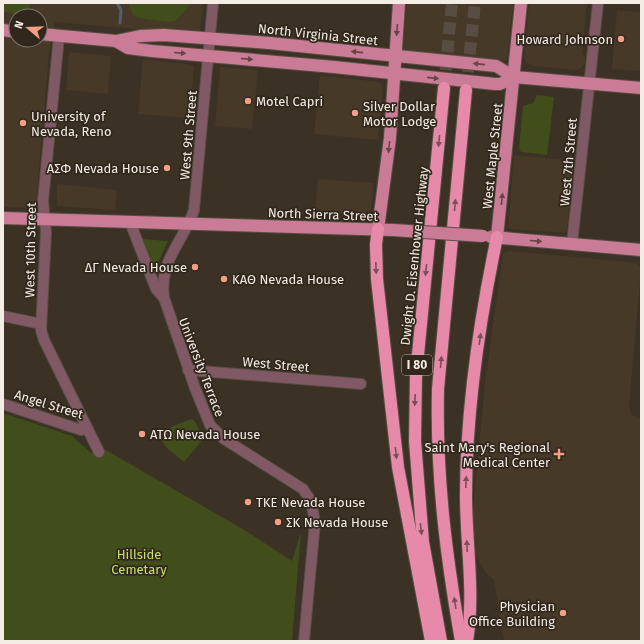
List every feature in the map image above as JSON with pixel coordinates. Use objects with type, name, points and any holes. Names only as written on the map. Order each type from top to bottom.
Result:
[{"type":"highway","name":"Dwight D. Eisenhower Highway","points":[[441,641],[423,542],[415,441],[416,375],[444,88]]},
{"type":"highway","name":"I 80","points":[[462,641],[442,517],[437,432],[438,389],[466,90]]},
{"type":"highway","points":[[378,229],[376,244],[377,279],[397,460],[431,641]]},
{"type":"highway","points":[[468,641],[471,616],[467,544],[467,467],[476,365],[497,237]]},
{"type":"main road","points":[[378,229],[386,174],[399,3]]},
{"type":"main road","name":"West Maple Street","points":[[497,237],[521,3]]},
{"type":"main road","name":"North Virginia Street","points":[[48,35],[116,41],[140,36],[164,35],[209,48],[395,65],[496,66],[514,77],[641,88]]},
{"type":"main road","name":"North Virginia Street","points":[[116,41],[128,48],[209,48],[395,65],[495,84],[500,84],[514,77]]},
{"type":"main road","name":"North Sierra Street","points":[[3,218],[378,229],[497,237],[641,250]]},
{"type":"street","name":"West 9th Street","points":[[189,223],[195,206],[213,3]]},
{"type":"street","name":"West 7th Street","points":[[572,244],[598,3]]},
{"type":"street","name":"West 10th Street","points":[[59,36],[43,201],[45,219],[41,324],[42,335],[99,452]]},
{"type":"street","points":[[130,222],[156,289],[164,298]]},
{"type":"street","name":"University Terrace","points":[[189,223],[168,261],[163,284],[164,298],[205,416],[216,432],[303,489],[312,501],[315,522],[304,641]]},
{"type":"street","points":[[3,316],[41,324]]},
{"type":"street","name":"West Street","points":[[188,370],[361,384]]},
{"type":"street","name":"Angel Street","points":[[3,404],[81,430],[88,429]]},
{"type":"shaded area","name":"University of Nevada, Reno","points":[[3,3],[204,3],[200,30],[192,34],[55,22],[49,53],[37,193],[39,200],[34,208],[3,207]]},
{"type":"shaded area","points":[[407,3],[513,3],[507,61],[405,52],[403,50]]},
{"type":"shaded area","points":[[529,3],[587,3],[582,54],[585,56],[585,63],[581,68],[576,70],[533,66],[526,62],[524,58]]},
{"type":"shaded area","points":[[617,10],[641,12],[641,71],[612,69]]},
{"type":"shaded area","points":[[69,52],[111,56],[108,94],[66,90]]},
{"type":"shaded area","points":[[143,59],[194,66],[190,118],[138,114]]},
{"type":"shaded area","points":[[220,67],[258,70],[252,129],[215,126]]},
{"type":"shaded area","points":[[320,75],[379,82],[383,87],[378,140],[314,134]]},
{"type":"shaded area","points":[[514,155],[574,161],[567,229],[565,233],[511,229],[508,227]]},
{"type":"shaded area","points":[[318,179],[374,183],[371,209],[363,214],[315,212]]},
{"type":"shaded area","points":[[57,184],[117,190],[115,210],[57,206]]},
{"type":"shaded area","name":"Saint Mary's Regional Medical Center","points":[[508,251],[631,262],[639,265],[641,269],[629,407],[631,414],[641,420],[641,641],[504,641],[494,580],[485,572],[473,550],[472,519],[485,383],[503,253]]},
{"type":"green space","points":[[3,3],[31,3],[30,8],[8,8],[8,12],[3,11]]},
{"type":"green space","points":[[128,3],[192,3],[175,21],[169,22],[139,18],[133,15]]},
{"type":"green space","points":[[537,95],[554,97],[547,155],[521,152],[519,148],[523,106],[533,103]]},
{"type":"green space","points":[[142,240],[168,241],[154,272]]},
{"type":"green space","name":"Hillside Cemetary","points":[[3,413],[72,436],[91,453],[106,450],[246,531],[292,561],[301,532],[292,641],[3,641]]},
{"type":"green space","points":[[191,419],[194,420],[204,438],[184,462],[167,448],[162,441],[162,434],[170,431],[171,427]]},
{"type":"waterway","points":[[117,3],[121,10],[120,23]]},
{"type":"tunnel","points":[[444,88],[452,3]]},
{"type":"tunnel","points":[[466,90],[475,3]]},
{"type":"place","name":"Howard Johnson","points":[[621,39]]},
{"type":"place","name":"Motel Capri","points":[[248,101]]},
{"type":"place","name":"Silver Dollar Motor Lodge","points":[[355,113]]},
{"type":"place","name":"University of Nevada, Reno","points":[[23,123]]},
{"type":"place","name":"ΑΣΦ Nevada House","points":[[167,168]]},
{"type":"place","name":"ΔΓ Nevada House","points":[[195,267]]},
{"type":"place","name":"ΚΑΘ Nevada House","points":[[224,279]]},
{"type":"place","name":"ΑΤΩ Nevada House","points":[[142,434]]},
{"type":"place","name":"Saint Mary's Regional Medical Center","points":[[559,454]]},
{"type":"place","name":"ΤΚΕ Nevada House","points":[[248,502]]},
{"type":"place","name":"ΣΚ Nevada House","points":[[278,522]]},
{"type":"place","name":"Physician Office Building","points":[[563,613]]}]
